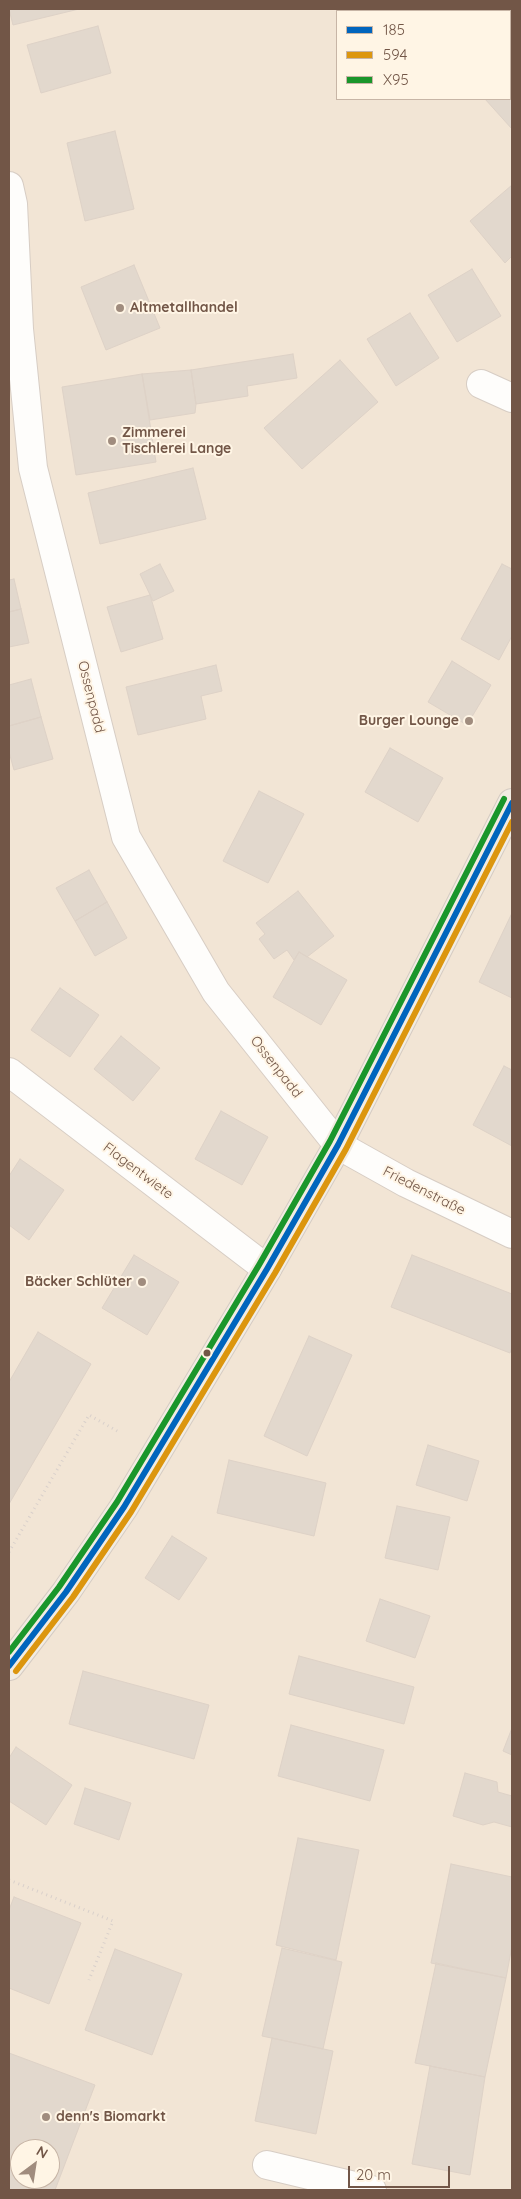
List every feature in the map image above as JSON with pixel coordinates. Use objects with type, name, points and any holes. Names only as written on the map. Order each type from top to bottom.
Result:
[{"type":"main road","points":[[9,1666],[66,1592],[124,1506],[268,1269],[338,1145],[512,803]]},
{"type":"street","name":"Ossenpadd","points":[[9,186],[13,204],[19,329],[33,468],[126,837],[216,992],[338,1145]]},
{"type":"street","points":[[481,384],[512,398]]},
{"type":"street","name":"Flagentwiete","points":[[9,1072],[268,1269]]},
{"type":"street","name":"Friedenstraße","points":[[338,1145],[406,1183],[512,1234]]},
{"type":"street","points":[[267,2165],[372,2190]]},
{"type":"path","points":[[9,1552],[89,1415],[118,1432]]},
{"type":"path","points":[[9,1880],[113,1921],[89,1980]]},
{"type":"shaded area","points":[[9,9],[512,9],[512,2190],[9,2190]]},
{"type":"building","points":[[9,9],[79,9],[13,25]]},
{"type":"building","points":[[98,26],[111,73],[41,93],[27,45]]},
{"type":"building","points":[[511,46],[512,47],[512,129],[486,100],[511,100]]},
{"type":"building","points":[[115,131],[134,209],[85,221],[67,143]]},
{"type":"building","points":[[512,185],[512,256],[505,263],[470,221]]},
{"type":"building","name":"Altmetallhandel","points":[[134,265],[160,328],[106,350],[81,287]]},
{"type":"building","points":[[472,269],[501,316],[457,342],[428,295]]},
{"type":"building","points":[[410,313],[439,358],[396,386],[367,339]]},
{"type":"building","points":[[293,354],[297,378],[247,386],[248,396],[196,404],[191,370]]},
{"type":"building","points":[[340,360],[378,402],[302,469],[264,428]]},
{"type":"building","points":[[191,370],[196,404],[195,413],[150,420],[142,374]]},
{"type":"building","name":"Zimmerei Tischlerei Lange","points":[[142,374],[156,462],[76,475],[62,387]]},
{"type":"building","points":[[193,468],[206,519],[100,544],[88,493]]},
{"type":"building","points":[[160,564],[174,591],[153,601],[140,574]]},
{"type":"building","points":[[502,564],[512,569],[512,636],[499,660],[461,639]]},
{"type":"building","points":[[14,579],[21,609],[9,612],[9,580]]},
{"type":"building","points":[[150,595],[163,639],[121,652],[107,607]]},
{"type":"building","points":[[21,609],[29,643],[9,647],[9,612]]},
{"type":"building","points":[[452,661],[491,685],[467,725],[428,702]]},
{"type":"building","points":[[216,665],[222,691],[201,696],[206,719],[138,735],[126,687]]},
{"type":"building","points":[[31,679],[41,717],[9,726],[9,685]]},
{"type":"building","points":[[41,717],[53,759],[14,770],[9,752],[9,726]]},
{"type":"building","points":[[390,748],[443,778],[418,822],[365,792]]},
{"type":"building","points":[[259,791],[304,814],[268,883],[223,861]]},
{"type":"building","points":[[89,870],[107,902],[75,921],[56,888]]},
{"type":"building","points":[[298,891],[334,936],[307,957],[299,952],[294,960],[287,950],[274,959],[259,939],[265,934],[256,923]]},
{"type":"building","points":[[107,902],[127,938],[95,956],[75,921]]},
{"type":"building","points":[[512,913],[512,998],[479,982]]},
{"type":"building","points":[[299,952],[347,980],[321,1025],[273,997]]},
{"type":"building","points":[[60,988],[99,1015],[70,1057],[31,1030]]},
{"type":"building","points":[[121,1036],[160,1068],[133,1101],[94,1069]]},
{"type":"building","points":[[504,1066],[512,1070],[512,1146],[473,1125]]},
{"type":"building","points":[[221,1111],[268,1137],[242,1185],[195,1159]]},
{"type":"building","points":[[20,1159],[64,1190],[29,1240],[9,1225],[9,1176]]},
{"type":"building","points":[[134,1255],[179,1282],[147,1335],[102,1308]]},
{"type":"building","points":[[412,1255],[512,1294],[512,1347],[510,1353],[391,1307]]},
{"type":"building","points":[[38,1332],[91,1364],[9,1504],[9,1382]]},
{"type":"building","points":[[309,1336],[352,1355],[307,1456],[264,1436]]},
{"type":"building","points":[[428,1445],[479,1461],[467,1501],[416,1485]]},
{"type":"building","points":[[229,1460],[326,1483],[314,1536],[217,1513]]},
{"type":"building","points":[[397,1506],[450,1517],[438,1570],[385,1558]]},
{"type":"building","points":[[172,1536],[207,1558],[179,1600],[145,1578]]},
{"type":"building","points":[[380,1599],[430,1616],[415,1658],[366,1641]]},
{"type":"building","points":[[299,1656],[414,1687],[404,1724],[289,1694]]},
{"type":"building","points":[[83,1671],[209,1705],[194,1759],[69,1724]]},
{"type":"building","points":[[291,1725],[384,1750],[370,1801],[278,1776]]},
{"type":"building","points":[[512,1728],[512,1755],[503,1751]]},
{"type":"building","points":[[16,1747],[72,1785],[46,1825],[9,1801],[9,1758]]},
{"type":"building","points":[[465,1773],[497,1782],[498,1792],[512,1796],[512,1827],[494,1822],[483,1825],[453,1816]]},
{"type":"building","points":[[85,1788],[131,1803],[119,1840],[74,1824]]},
{"type":"building","points":[[298,1838],[359,1850],[336,1960],[276,1945]]},
{"type":"building","points":[[451,1864],[512,1877],[512,1946],[506,1978],[431,1963]]},
{"type":"building","points":[[14,1897],[81,1923],[49,2004],[9,1988],[9,1910]]},
{"type":"building","points":[[282,1948],[342,1962],[323,2049],[262,2036]]},
{"type":"building","points":[[115,1949],[182,1974],[152,2055],[85,2030]]},
{"type":"building","points":[[436,1963],[506,1978],[485,2077],[415,2063]]},
{"type":"building","points":[[272,2038],[333,2051],[316,2134],[255,2121]]},
{"type":"building","name":"denn's Biomarkt","points":[[9,2053],[95,2085],[60,2177],[60,2139],[10,2139],[10,2189],[55,2190],[9,2190]]},
{"type":"building","points":[[430,2066],[485,2077],[470,2175],[412,2164]]},
{"type":"transit line","name":"X95","points":[[9,1652],[59,1587],[117,1502],[259,1265],[330,1141],[504,799]]},
{"type":"transit line","name":"185","points":[[9,1666],[66,1592],[124,1507],[267,1269],[338,1145],[512,803]]},
{"type":"transit line","name":"594","points":[[16,1671],[73,1597],[131,1512],[275,1273],[346,1149],[512,822]]},
{"type":"place","name":"Altmetallhandel","points":[[120,308]]},
{"type":"place","name":"Zimmerei Tischlerei Lange","points":[[112,441]]},
{"type":"place","name":"Burger Lounge","points":[[469,721]]},
{"type":"place","name":"Bäcker Schlüter","points":[[142,1282]]},
{"type":"place","name":"denn's Biomarkt","points":[[46,2117]]}]
